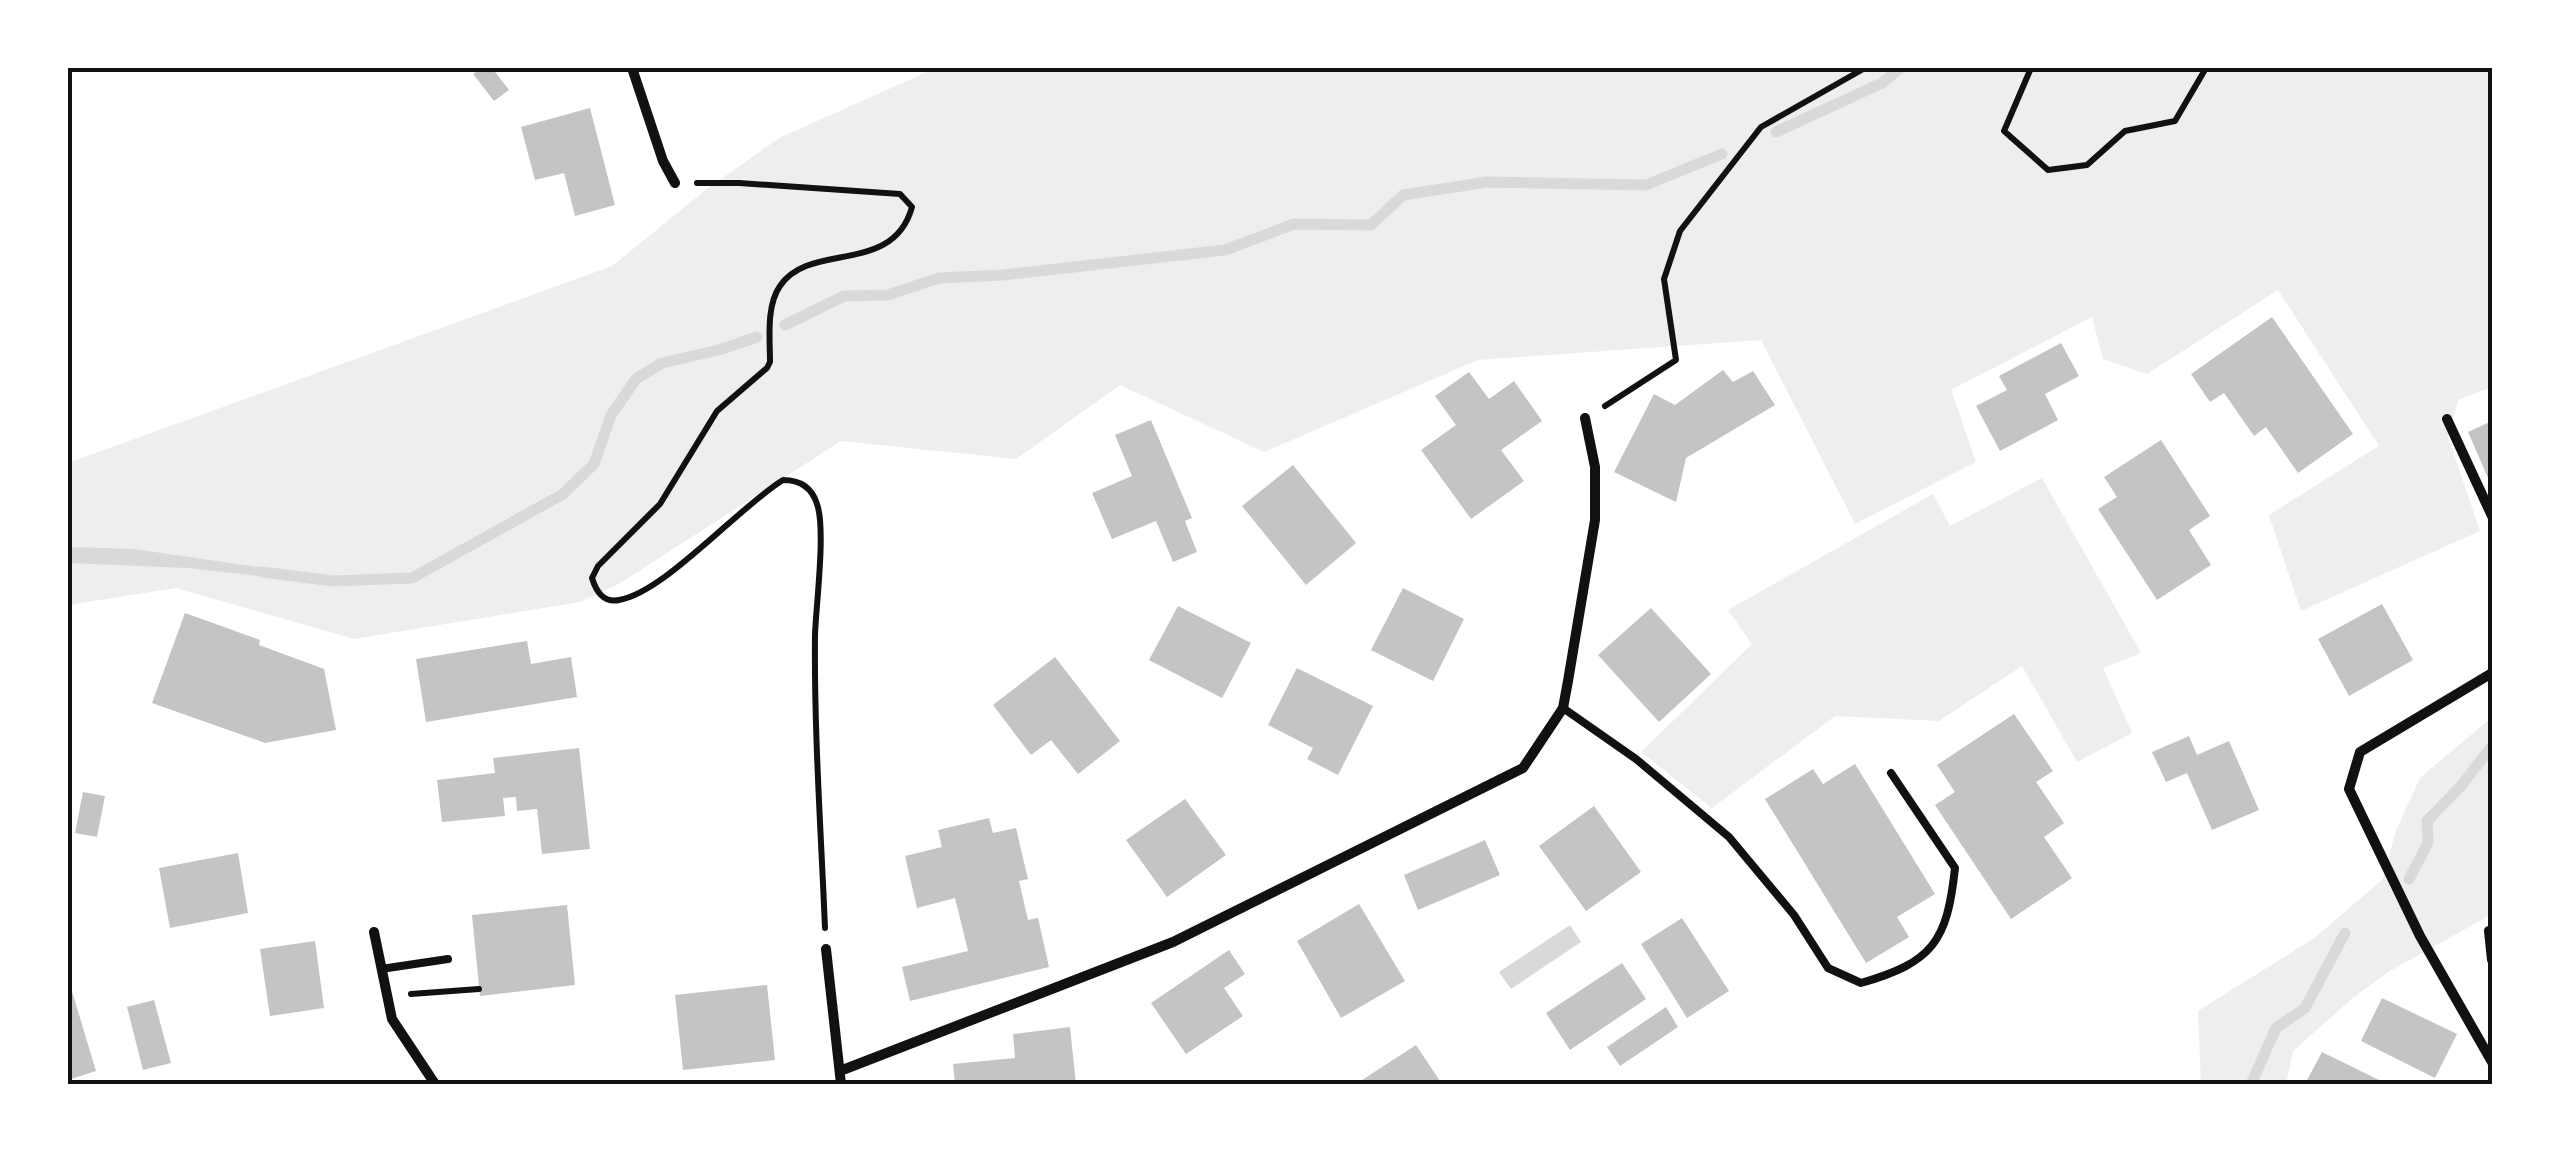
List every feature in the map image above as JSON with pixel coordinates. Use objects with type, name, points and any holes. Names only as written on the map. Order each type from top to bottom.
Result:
[{"type":"street","points":[[632,68],[664,161],[676,183]]},
{"type":"street","points":[[840,1071],[1172,942],[1523,768],[1563,708],[1595,520],[1594,467],[1585,418]]},
{"type":"street","points":[[2447,418],[2492,516]]},
{"type":"street","points":[[2492,673],[2360,752],[2349,789],[2420,936],[2492,1062]]},
{"type":"street","points":[[2492,930],[2492,960]]},
{"type":"street","points":[[374,932],[392,1019],[435,1084]]},
{"type":"street","points":[[826,949],[841,1084]]},
{"type":"lane","points":[[1563,708],[1636,759],[1728,838],[1794,915],[1828,968],[1862,984],[1898,972],[1930,951],[1950,912],[1955,868],[1891,774]]},
{"type":"lane","points":[[381,969],[448,960]]},
{"type":"path","points":[[1585,418],[1676,360],[1664,279],[1680,231],[1761,127],[1865,68]]},
{"type":"path","points":[[2032,68],[2004,131],[2048,170],[2086,165],[2126,131],[2176,121],[2206,68]]},
{"type":"path","points":[[676,183],[739,182],[900,194],[912,207],[908,225],[888,244],[794,271],[778,288],[770,319],[767,368],[717,411],[660,504],[598,566],[592,578],[596,591],[607,600],[620,600],[655,583],[783,480],[796,480],[806,486],[818,504],[816,653],[826,949]]},
{"type":"path","points":[[396,967],[404,995],[480,989]]},
{"type":"shaded area","points":[[936,68],[2492,68],[2492,387],[2458,400],[2448,437],[2480,531],[2301,611],[2269,515],[2379,446],[2278,290],[2147,374],[2103,359],[2092,317],[1951,390],[1976,462],[1855,524],[1761,340],[1478,360],[1264,452],[1120,385],[1016,459],[841,441],[617,585],[580,602],[354,639],[176,588],[68,605],[68,463],[612,266],[707,189],[779,138]]},
{"type":"shaded area","points":[[2042,478],[2141,653],[2103,668],[2132,733],[2077,762],[2022,666],[1939,721],[1835,716],[1712,808],[1641,752],[1752,644],[1728,610],[1933,494],[1950,526]]},
{"type":"shaded area","points":[[68,547],[134,549],[278,570],[276,578],[187,568],[68,563]]},
{"type":"shaded area","points":[[2492,717],[2492,914],[2390,971],[2355,996],[2293,1051],[2286,1084],[2201,1084],[2198,1011],[2313,939],[2383,879],[2396,830],[2420,778]]},
{"type":"shaded area","points":[[1570,925],[1581,942],[1511,989],[1499,972]]},
{"type":"building","points":[[482,68],[492,68],[509,90],[494,101],[473,74]]},
{"type":"building","points":[[590,108],[615,205],[575,216],[564,173],[535,180],[521,127]]},
{"type":"building","points":[[2272,317],[2353,434],[2298,473],[2266,427],[2254,436],[2224,393],[2210,402],[2191,374]]},
{"type":"building","points":[[2061,343],[2079,376],[2045,394],[2058,420],[2000,451],[1976,406],[2007,390],[1999,376]]},
{"type":"building","points":[[1723,370],[1733,382],[1753,371],[1775,405],[1686,458],[1676,502],[1614,472],[1654,394],[1675,405]]},
{"type":"building","points":[[1469,372],[1489,399],[1514,381],[1542,421],[1501,450],[1524,481],[1471,519],[1421,450],[1456,425],[1435,396]]},
{"type":"building","points":[[1151,420],[1192,518],[1185,521],[1197,552],[1173,562],[1156,521],[1112,539],[1092,493],[1132,476],[1115,435]]},
{"type":"building","points":[[2492,421],[2492,487],[2468,432]]},
{"type":"building","points":[[2161,440],[2210,516],[2189,530],[2211,565],[2157,600],[2098,509],[2117,497],[2104,477]]},
{"type":"building","points":[[1293,465],[1356,543],[1306,585],[1242,506]]},
{"type":"building","points":[[1403,588],[1464,619],[1433,681],[1371,650]]},
{"type":"building","points":[[2382,604],[2413,660],[2349,696],[2318,639]]},
{"type":"building","points":[[1178,606],[1251,643],[1222,698],[1149,660]]},
{"type":"building","points":[[1651,608],[1711,674],[1659,722],[1598,655]]},
{"type":"building","points":[[185,613],[324,669],[336,730],[265,743],[152,703]]},
{"type":"building","points":[[527,641],[531,664],[571,657],[577,697],[426,722],[416,659]]},
{"type":"building","points":[[1055,657],[1120,741],[1078,774],[1051,740],[1031,755],[993,705]]},
{"type":"building","points":[[1297,668],[1373,706],[1338,775],[1307,759],[1313,748],[1268,725]]},
{"type":"building","points":[[2014,714],[2053,771],[2036,782],[2064,823],[2044,837],[2072,878],[2011,919],[1935,805],[1955,792],[1937,765]]},
{"type":"building","points":[[2189,736],[2197,755],[2229,741],[2259,810],[2212,830],[2187,773],[2166,782],[2152,752]]},
{"type":"building","points":[[579,748],[590,849],[542,854],[537,809],[517,811],[516,797],[503,798],[505,816],[442,822],[437,780],[495,773],[493,758]]},
{"type":"building","points":[[1855,764],[1935,894],[1897,917],[1909,937],[1866,963],[1765,799],[1813,769],[1823,784]]},
{"type":"building","points":[[83,792],[105,796],[97,837],[75,833]]},
{"type":"building","points":[[1185,799],[1226,855],[1167,897],[1126,840]]},
{"type":"building","points":[[1594,806],[1641,872],[1586,911],[1539,846]]},
{"type":"building","points":[[989,818],[993,833],[1016,828],[1028,879],[1019,881],[1028,920],[1038,918],[1049,967],[910,1001],[902,967],[968,951],[955,898],[917,908],[905,856],[942,847],[938,830]]},
{"type":"building","points":[[1485,840],[1500,875],[1418,910],[1404,875]]},
{"type":"building","points":[[238,853],[248,913],[170,928],[159,868]]},
{"type":"building","points":[[1359,904],[1405,981],[1341,1018],[1297,941]]},
{"type":"building","points":[[567,905],[575,985],[480,996],[472,915]]},
{"type":"building","points":[[1682,918],[1729,991],[1687,1018],[1641,944]]},
{"type":"building","points":[[315,941],[324,1008],[270,1016],[260,949]]},
{"type":"building","points":[[1229,950],[1245,974],[1224,988],[1243,1016],[1186,1054],[1151,1003]]},
{"type":"building","points":[[1622,963],[1646,999],[1570,1050],[1546,1013]]},
{"type":"building","points":[[767,985],[775,1060],[683,1070],[675,995]]},
{"type":"building","points":[[71,988],[96,1071],[68,1080],[68,989]]},
{"type":"building","points":[[2382,998],[2457,1034],[2435,1078],[2361,1041]]},
{"type":"building","points":[[154,1000],[171,1063],[143,1070],[127,1007]]},
{"type":"building","points":[[1666,1007],[1678,1027],[1620,1066],[1607,1047]]},
{"type":"building","points":[[1070,1027],[1076,1084],[955,1084],[953,1064],[1015,1058],[1013,1034]]},
{"type":"building","points":[[1416,1045],[1442,1084],[1359,1082]]},
{"type":"building","points":[[2322,1052],[2387,1084],[2305,1084]]},
{"type":"waterway","points":[[1776,132],[1882,83],[1900,68]]},
{"type":"waterway","points":[[785,325],[844,296],[888,295],[939,278],[1003,275],[1225,250],[1294,224],[1371,225],[1403,195],[1487,182],[1646,185],[1722,154]]},
{"type":"waterway","points":[[262,572],[333,581],[412,578],[563,494],[594,464],[611,415],[636,379],[662,363],[757,337]]},
{"type":"waterway","points":[[2409,879],[2428,843],[2427,821],[2492,746]]},
{"type":"waterway","points":[[2251,1084],[2276,1028],[2305,1008],[2345,933]]}]
